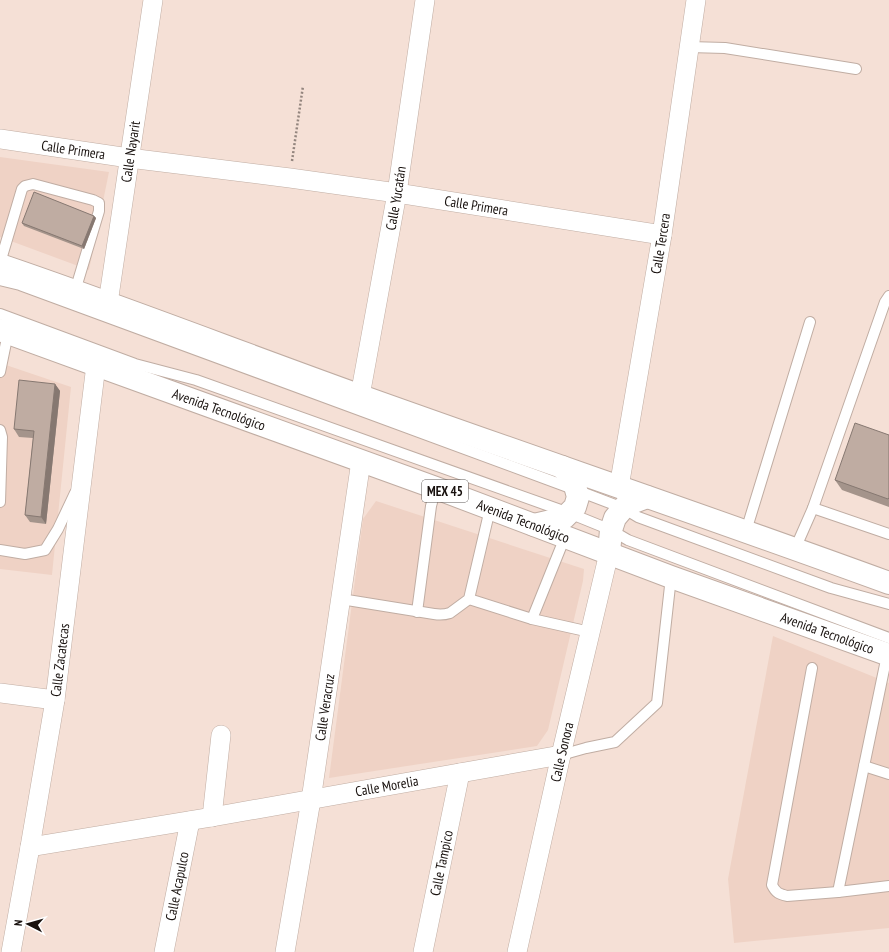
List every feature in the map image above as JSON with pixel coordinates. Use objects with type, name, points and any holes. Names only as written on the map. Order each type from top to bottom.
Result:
[{"type":"main road","points":[[0,264],[360,396],[619,486],[889,583]]},
{"type":"main road","name":"Avenida Tecnológico","points":[[3,326],[96,365],[436,488],[671,577],[888,649]]},
{"type":"main road","points":[[534,525],[564,518],[575,507],[578,497],[574,482],[562,467]]},
{"type":"main road","points":[[609,553],[611,530],[615,518],[626,505],[647,497]]},
{"type":"street","name":"Calle Nayarit","points":[[108,303],[152,0]]},
{"type":"street","name":"Calle Yucatán","points":[[360,396],[396,193],[425,0]]},
{"type":"street","name":"Calle Tercera","points":[[619,486],[662,235],[696,0]]},
{"type":"street","name":"Calle Primera","points":[[0,139],[130,158],[396,193],[662,235]]},
{"type":"street","name":"Calle Zacatecas","points":[[11,952],[55,700],[96,365]]},
{"type":"street","name":"Calle Veracruz","points":[[285,952],[311,800],[361,461]]},
{"type":"street","name":"Calle Sonora","points":[[517,952],[561,755],[609,553]]},
{"type":"street","points":[[0,692],[55,700]]},
{"type":"street","points":[[212,817],[221,735]]},
{"type":"street","name":"Calle Morelia","points":[[30,847],[190,821],[561,755]]},
{"type":"street","name":"Calle Tampico","points":[[423,952],[460,773]]},
{"type":"street","name":"Calle Acapulco","points":[[164,952],[190,821]]},
{"type":"lane","points":[[689,47],[725,48],[856,69]]},
{"type":"lane","points":[[0,264],[22,189],[25,186],[28,184],[33,184],[93,200],[99,203],[99,211],[75,291]]},
{"type":"lane","points":[[0,280],[20,285],[576,490],[623,508],[638,517],[831,588],[889,604]]},
{"type":"lane","points":[[795,549],[813,508],[885,302],[889,296]]},
{"type":"lane","points":[[746,531],[810,322]]},
{"type":"lane","points":[[0,372],[3,326],[196,380],[569,513],[611,530],[628,540],[888,649],[838,892]]},
{"type":"lane","points":[[0,430],[2,437],[0,502]]},
{"type":"lane","points":[[0,550],[25,554],[45,550],[58,529],[82,477]]},
{"type":"lane","points":[[417,612],[431,506],[436,488]]},
{"type":"lane","points":[[813,508],[889,534]]},
{"type":"lane","points":[[341,598],[417,612],[440,615],[446,614],[469,599],[490,509]]},
{"type":"lane","points":[[532,619],[565,537]]},
{"type":"lane","points":[[561,755],[615,742],[657,703],[671,577]]},
{"type":"lane","points":[[469,599],[532,619],[590,632]]},
{"type":"lane","points":[[812,668],[772,885],[774,890],[787,896],[889,886]]},
{"type":"lane","points":[[864,766],[889,774]]},
{"type":"path","points":[[290,178],[303,86]]},
{"type":"shaded area","points":[[0,157],[109,172],[89,270],[0,237]]},
{"type":"shaded area","points":[[0,363],[71,387],[52,575],[0,569]]},
{"type":"shaded area","points":[[376,501],[584,569],[583,581],[548,730],[537,746],[329,778],[363,519]]},
{"type":"shaded area","points":[[773,636],[889,683],[889,928],[734,943],[728,879]]},
{"type":"building","points":[[34,192],[94,216],[82,246],[22,223]]},
{"type":"building","points":[[19,380],[55,384],[41,517],[25,515],[34,431],[14,429]]},
{"type":"building","points":[[855,423],[889,435],[888,499],[835,480]]}]
